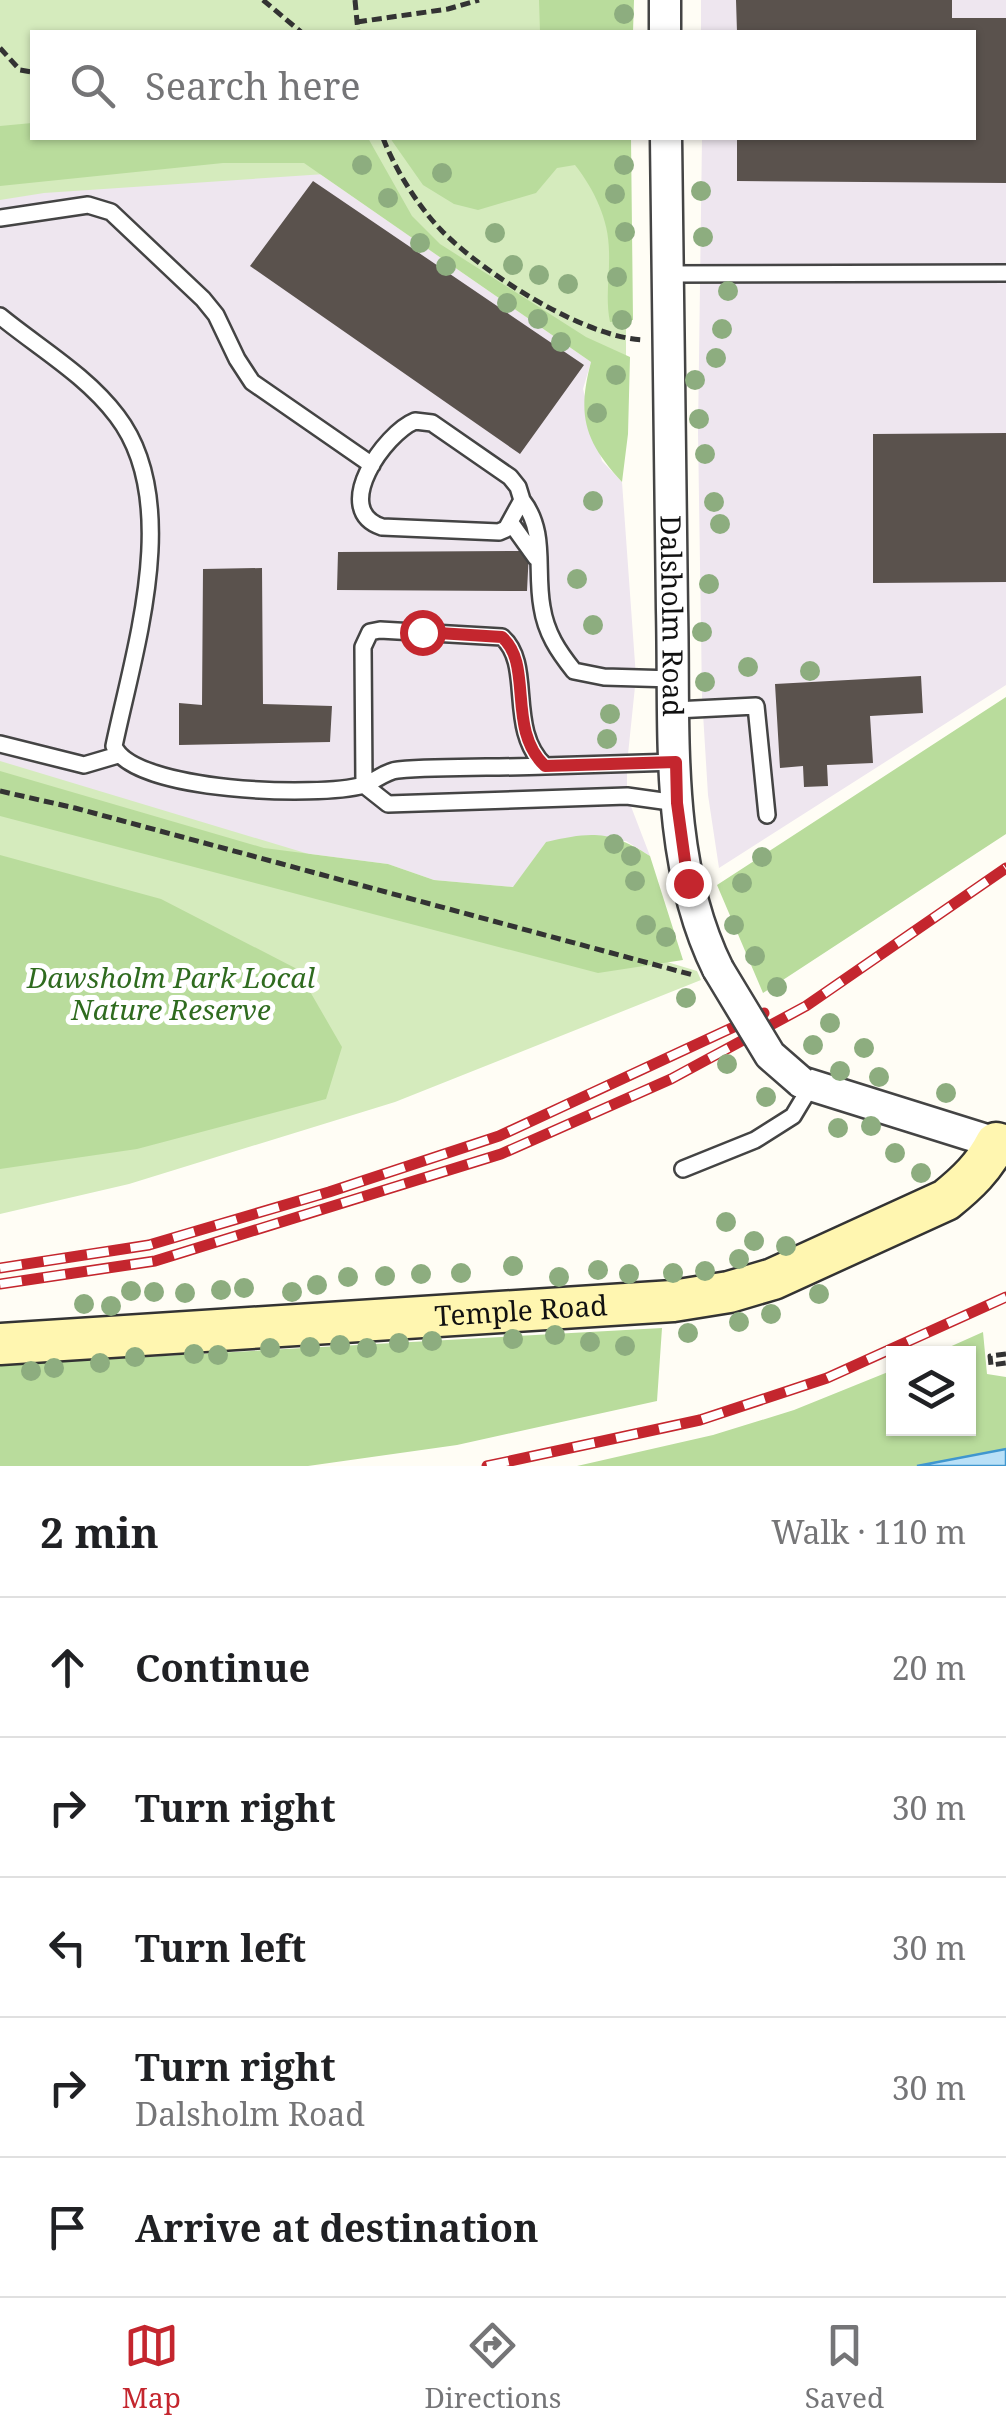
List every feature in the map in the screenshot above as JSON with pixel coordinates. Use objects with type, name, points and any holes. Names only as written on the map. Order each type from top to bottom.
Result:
[{"type":"street","points":[[664,0],[665,30]]},
{"type":"street","name":"Dalsholm Road","points":[[666,140],[666,342],[677,803],[694,907],[718,969],[770,1055],[806,1084],[1001,1145]]},
{"type":"street","name":"Temple Road","points":[[0,1344],[633,1304],[728,1292],[773,1280],[946,1200],[969,1182],[1001,1145]]},
{"type":"lane","points":[[0,218],[88,206],[110,212],[216,314],[252,382],[372,465]]},
{"type":"lane","points":[[667,274],[1006,273]]},
{"type":"lane","points":[[0,316],[99,396],[119,418],[142,458],[149,560],[136,651],[114,746],[130,766],[182,780],[268,792],[364,785],[393,770],[676,762]]},
{"type":"lane","points":[[522,500],[511,523],[498,532],[374,524],[363,510],[360,493],[372,465],[398,430],[415,420],[432,423],[510,477],[518,488],[537,526],[542,610],[549,634],[574,671],[674,679]]},
{"type":"lane","points":[[511,523],[533,550],[538,566]]},
{"type":"lane","points":[[364,785],[362,656],[370,632],[502,637],[515,651],[521,716],[531,749],[545,766]]},
{"type":"lane","points":[[674,710],[756,706],[767,815]]},
{"type":"lane","points":[[0,744],[84,765],[118,755]]},
{"type":"lane","points":[[364,785],[388,804],[627,796],[677,803]]},
{"type":"lane","points":[[683,1169],[755,1140],[793,1116],[806,1084]]},
{"type":"path","points":[[263,0],[299,30]]},
{"type":"path","points":[[355,0],[358,30]]},
{"type":"path","points":[[357,22],[448,9],[479,0]]},
{"type":"path","points":[[0,48],[20,70],[30,72]]},
{"type":"path","points":[[384,140],[391,158],[437,226],[462,251],[559,314],[596,331],[622,339],[666,342]]},
{"type":"path","points":[[0,791],[694,976],[718,969]]},
{"type":"path","points":[[1006,1354],[990,1356],[991,1365],[1006,1364]]},
{"type":"shaded area","points":[[701,0],[1006,0],[1006,685],[719,868],[708,795],[702,697],[698,432],[702,140],[976,140],[976,30],[701,30]]},
{"type":"shaded area","points":[[304,163],[591,362],[583,389],[602,461],[622,482],[636,677],[627,796],[650,856],[626,841],[546,842],[514,887],[434,880],[388,864],[264,848],[0,771],[0,186]]},
{"type":"green space","points":[[0,0],[626,0],[626,30],[30,30],[30,140],[626,140],[626,370],[390,216],[370,171],[44,193],[0,200]]},
{"type":"green space","points":[[539,0],[634,0],[633,30],[540,30]]},
{"type":"green space","points":[[30,123],[30,140],[369,140],[412,216],[440,244],[586,337],[630,357],[622,482],[599,453],[587,426],[585,397],[591,362],[304,163],[223,163],[0,186],[0,126]]},
{"type":"green space","points":[[391,140],[631,140],[633,320],[610,322],[606,228],[594,195],[575,165],[557,168],[536,193],[478,210],[454,204],[423,185]]},
{"type":"green space","points":[[1006,697],[1006,834],[763,993],[717,885]]},
{"type":"green space","name":"Dawsholm Park Local Nature Reserve","points":[[0,761],[697,971],[701,980],[395,1102],[129,1184],[0,1214]]},
{"type":"green space","points":[[0,771],[264,848],[388,864],[434,880],[513,887],[546,842],[588,835],[623,841],[650,856],[683,960],[598,973],[0,816]]},
{"type":"green space","points":[[0,855],[161,899],[297,969],[342,1047],[326,1099],[137,1149],[0,1169]]},
{"type":"green space","points":[[662,1328],[657,1401],[457,1445],[308,1466],[0,1466],[0,1365]]},
{"type":"green space","points":[[983,1332],[987,1374],[1006,1377],[1006,1449],[917,1466],[577,1466],[713,1435],[794,1410],[886,1373],[886,1436],[976,1436],[976,1346],[952,1346]]},
{"type":"water","points":[[1006,1449],[1006,1466],[917,1466]]},
{"type":"building","points":[[736,0],[952,0],[952,18],[1006,18],[1006,183],[737,181],[737,140],[976,140],[976,30],[737,30]]},
{"type":"building","points":[[313,181],[584,365],[520,454],[250,266]]},
{"type":"building","points":[[1006,433],[1006,582],[873,583],[873,434]]},
{"type":"building","points":[[529,551],[527,591],[337,590],[338,552]]},
{"type":"building","points":[[262,568],[263,704],[332,706],[330,742],[179,745],[179,703],[202,705],[203,569]]},
{"type":"building","points":[[921,676],[923,713],[870,716],[873,763],[827,765],[828,786],[804,787],[803,766],[780,768],[775,684]]},
{"type":"railway","points":[[0,1284],[155,1261],[501,1154],[671,1079],[806,1006],[1006,868]]},
{"type":"railway","points":[[0,1268],[149,1245],[499,1136],[764,1013]]},
{"type":"railway","points":[[487,1466],[700,1420],[827,1378],[1006,1297]]},
{"type":"route","points":[[422,632],[502,637],[510,644],[518,661],[521,716],[531,749],[545,766],[676,762],[677,803],[688,883]]}]
